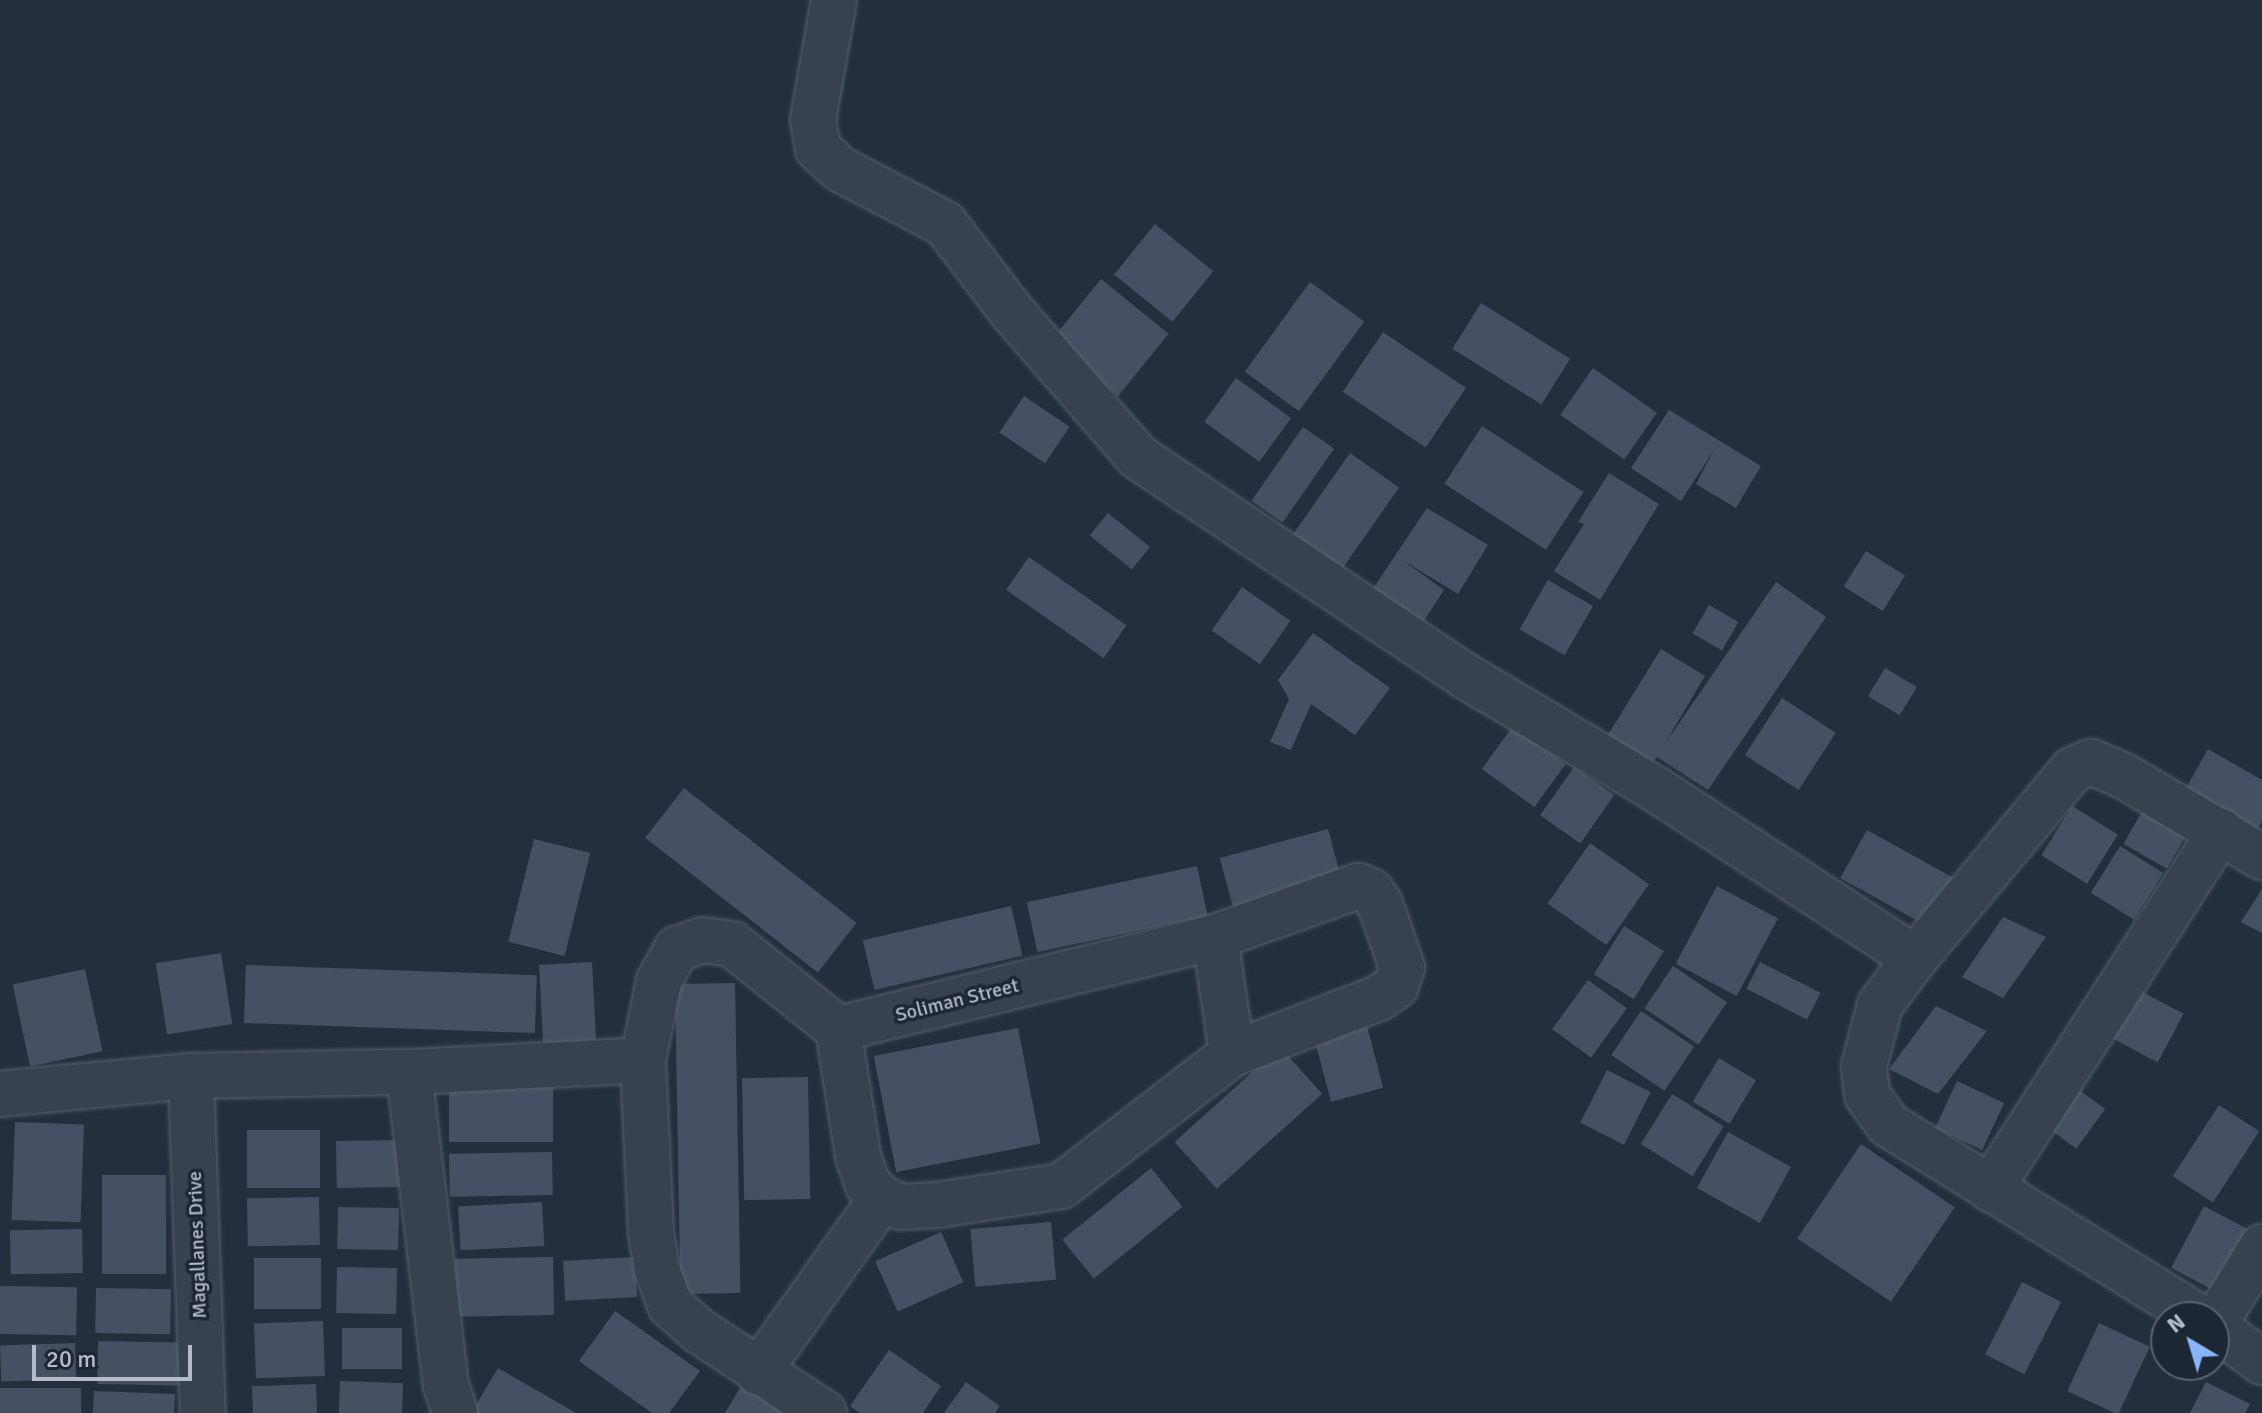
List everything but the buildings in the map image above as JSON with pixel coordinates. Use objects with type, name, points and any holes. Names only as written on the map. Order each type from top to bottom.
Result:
[{"type":"street","points":[[834,0],[813,120],[818,149],[840,169],[945,224],[1012,312],[1138,457],[1467,677],[1657,790],[1915,958]]},
{"type":"street","points":[[2173,1301],[1889,1125],[1867,1095],[1864,1066],[1880,1005],[1915,958],[2072,770],[2091,762],[2122,775],[2262,857]]},
{"type":"street","points":[[1990,1189],[2221,831]]},
{"type":"street","name":"Soliman Street","points":[[838,1029],[1215,937],[1358,886],[1371,891],[1380,904],[1402,967],[1396,986],[1379,998],[1232,1054]]},
{"type":"street","points":[[824,1413],[699,1331],[670,1305],[657,1270],[651,1231],[643,1060],[659,981],[677,949],[703,940],[732,944],[838,1029],[858,1156],[868,1185],[882,1198],[901,1207],[937,1205],[1061,1186],[1232,1054],[1215,937]]},
{"type":"street","points":[[0,1094],[191,1076],[409,1072],[643,1060]]},
{"type":"street","points":[[409,1072],[446,1385],[455,1413]]},
{"type":"street","name":"Magallanes Drive","points":[[191,1076],[203,1413]]},
{"type":"street","points":[[758,1372],[882,1198]]},
{"type":"street","points":[[2229,1301],[2262,1247]]},
{"type":"street","points":[[2230,1338],[2262,1362]]}]
